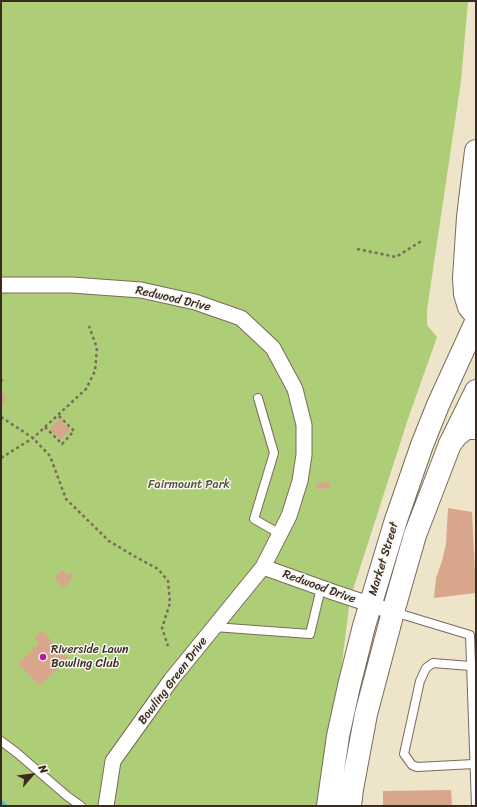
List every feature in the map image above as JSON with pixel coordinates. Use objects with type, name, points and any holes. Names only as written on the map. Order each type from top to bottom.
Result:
[{"type":"main road","points":[[476,151],[468,217],[464,278],[465,294],[469,307],[476,315]]},
{"type":"main road","name":"Market Street","points":[[328,806],[344,705],[370,605],[396,520],[422,445],[438,405],[476,322]]},
{"type":"main road","name":"Market Street","points":[[350,806],[366,714],[415,535],[450,444],[476,391]]},
{"type":"main road","points":[[450,444],[466,428],[476,428]]},
{"type":"street","name":"Redwood Drive","points":[[1,285],[72,285],[141,290],[195,302],[241,318],[273,348],[295,389],[304,425],[304,455],[300,481],[289,516],[263,567],[393,612]]},
{"type":"street","name":"Bowling Green Drive","points":[[106,806],[113,761],[171,680],[263,567]]},
{"type":"lane","points":[[258,398],[274,453],[254,519],[280,534]]},
{"type":"lane","points":[[214,627],[310,634],[321,588]]},
{"type":"lane","points":[[393,612],[470,635],[476,806]]},
{"type":"lane","points":[[470,666],[433,663],[426,668],[420,681],[404,754],[412,765],[417,767],[474,764]]},
{"type":"lane","points":[[1,741],[18,753],[57,788],[81,806]]},
{"type":"path","points":[[357,249],[396,257],[423,240]]},
{"type":"path","points":[[1,458],[33,438],[86,389],[96,371],[97,348],[89,326]]},
{"type":"path","points":[[1,382],[3,377]]},
{"type":"path","points":[[45,427],[62,444],[74,431],[58,415]]},
{"type":"path","points":[[1,416],[33,438],[50,456],[66,499],[109,541],[158,569],[168,581],[170,603],[162,628],[168,646]]},
{"type":"green space","name":"Fairmount Park","points":[[1,1],[468,1],[461,81],[427,310],[427,325],[437,337],[408,419],[350,599],[324,806],[1,806]]},
{"type":"building","points":[[1,391],[6,396],[3,405],[1,406]]},
{"type":"building","points":[[59,419],[70,430],[60,440],[50,429]]},
{"type":"building","points":[[330,482],[330,488],[317,489],[316,483]]},
{"type":"building","points":[[448,508],[472,512],[476,593],[434,598],[436,578],[446,544]]},
{"type":"building","points":[[62,570],[68,575],[71,572],[74,574],[70,578],[72,579],[64,588],[54,579]]},
{"type":"building","points":[[42,631],[68,658],[40,686],[18,664],[39,643],[34,638]]},
{"type":"building","points":[[451,790],[452,806],[383,806],[383,791]]},
{"type":"waterway","points":[[1,802],[6,806]]},
{"type":"place","name":"Riverside Lawn Bowling Club","points":[[43,657]]}]
